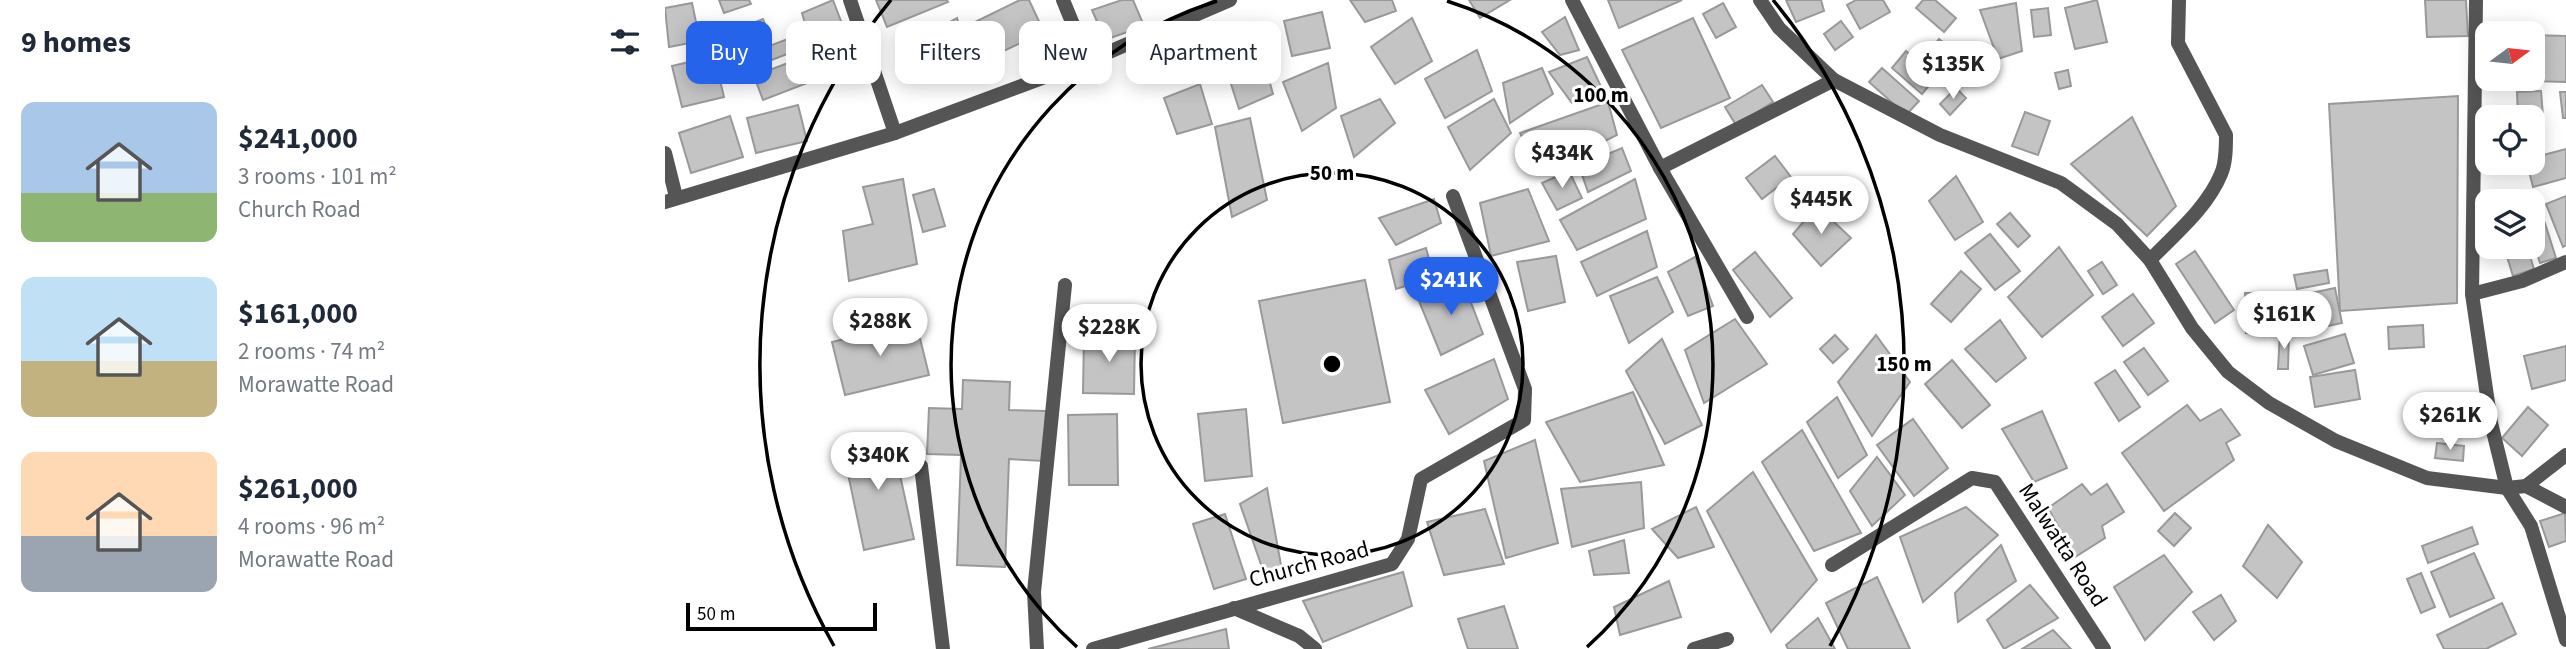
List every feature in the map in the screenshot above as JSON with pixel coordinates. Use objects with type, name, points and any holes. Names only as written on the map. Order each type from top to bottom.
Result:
[{"type":"street","points":[[850,0],[895,133]]},
{"type":"street","points":[[1063,0],[1072,21]]},
{"type":"street","points":[[1112,51],[1229,0]]},
{"type":"street","points":[[1572,0],[1660,168],[1747,317]]},
{"type":"street","points":[[1760,0],[1779,28],[1834,80],[1951,140],[2061,183],[2117,224],[2150,260],[2192,328],[2228,372],[2269,404],[2336,441],[2427,478],[2507,488],[2526,486],[2566,455]]},
{"type":"street","points":[[2150,260],[2195,215],[2222,173],[2225,149],[2226,135],[2178,43],[2179,0]]},
{"type":"street","points":[[2476,0],[2472,294],[2491,423],[2507,488],[2531,526],[2566,640]]},
{"type":"street","points":[[1660,168],[1834,80]]},
{"type":"street","points":[[665,153],[670,200],[895,133],[1026,84]]},
{"type":"street","name":"Church Road","points":[[1093,649],[1392,564],[1408,539],[1421,479],[1524,419],[1525,389],[1453,196]]},
{"type":"street","points":[[2472,294],[2522,281],[2566,262]]},
{"type":"street","points":[[1037,649],[1034,592],[1065,285]]},
{"type":"street","points":[[921,466],[943,649]]},
{"type":"street","name":"Malwatta Road","points":[[1832,565],[1972,478],[1995,482],[2104,649]]},
{"type":"street","points":[[2526,486],[2566,507]]},
{"type":"street","points":[[1234,608],[1299,636],[1315,649]]},
{"type":"street","points":[[1694,649],[1727,639]]},
{"type":"building","points":[[719,0],[749,0],[751,4],[724,13]]},
{"type":"building","points":[[833,0],[841,21],[804,21],[802,13]]},
{"type":"building","points":[[876,0],[948,2],[902,21],[895,21],[895,24],[887,27]]},
{"type":"building","points":[[1020,0],[1029,0],[1039,21],[1019,21],[1019,44],[1005,50],[1005,21],[977,21]]},
{"type":"building","points":[[1122,0],[1133,0],[1142,21],[1126,21],[1126,32],[1112,37],[1112,21],[1097,21],[1092,10]]},
{"type":"building","points":[[1350,0],[1392,0],[1396,11],[1365,22]]},
{"type":"building","points":[[1469,0],[1510,0],[1480,18]]},
{"type":"building","points":[[1608,0],[1682,0],[1619,28]]},
{"type":"building","points":[[1786,0],[1821,0],[1824,11],[1796,22]]},
{"type":"building","points":[[1856,0],[1883,0],[1890,12],[1860,29],[1847,5]]},
{"type":"building","points":[[1923,0],[1935,0],[1956,18],[1944,32],[1916,8]]},
{"type":"building","points":[[2097,0],[2107,42],[2075,49],[2065,8]]},
{"type":"building","points":[[2425,0],[2466,0],[2468,36],[2427,37]]},
{"type":"building","points":[[692,3],[696,21],[686,21],[686,44],[669,47],[665,8]]},
{"type":"building","points":[[1723,3],[1736,27],[1716,38],[1703,14]]},
{"type":"building","points":[[2016,3],[2022,51],[1998,59],[1980,10]]},
{"type":"building","points":[[2048,8],[2051,35],[2034,37],[2031,10]]},
{"type":"building","points":[[1322,12],[1330,48],[1292,56],[1284,21]]},
{"type":"building","points":[[1565,17],[1579,50],[1560,55],[1542,32]]},
{"type":"building","points":[[1412,18],[1432,61],[1395,84],[1371,47]]},
{"type":"building","points":[[1693,18],[1730,98],[1661,128],[1622,50]]},
{"type":"building","points":[[1841,21],[1853,37],[1835,50],[1824,34]]},
{"type":"building","points":[[2545,35],[2566,36],[2566,82],[2545,81]]},
{"type":"building","points":[[1939,39],[1960,56],[1946,74],[1925,57]]},
{"type":"building","points":[[786,40],[786,55],[772,60],[772,45]]},
{"type":"building","points":[[1477,50],[1492,91],[1445,118],[1425,79]]},
{"type":"building","points":[[1906,51],[1936,77],[1922,94],[1892,68]]},
{"type":"building","points":[[1587,57],[1605,95],[1572,103],[1549,72]]},
{"type":"building","points":[[686,63],[686,84],[721,84],[724,97],[682,107],[672,66]]},
{"type":"building","points":[[1328,63],[1336,108],[1302,131],[1283,82]]},
{"type":"building","points":[[786,64],[786,84],[805,84],[763,100],[757,84],[772,84],[772,69]]},
{"type":"building","points":[[1542,68],[1553,94],[1510,123],[1503,83]]},
{"type":"building","points":[[1882,68],[1919,101],[1906,115],[1869,82]]},
{"type":"building","points":[[2068,70],[2071,86],[2059,89],[2055,73]]},
{"type":"building","points":[[1200,84],[1212,124],[1177,134],[1164,98]]},
{"type":"building","points":[[1231,84],[1270,84],[1273,94],[1239,109]]},
{"type":"building","points":[[1762,85],[1773,102],[1736,125],[1725,107]]},
{"type":"building","points":[[1956,88],[1966,98],[1950,115],[1940,104]]},
{"type":"building","points":[[2541,91],[2542,105],[2518,105],[2517,92]]},
{"type":"building","points":[[2560,92],[2566,92],[2566,118],[2563,118]]},
{"type":"building","points":[[2458,96],[2457,303],[2340,311],[2329,104]]},
{"type":"building","points":[[1380,99],[1395,123],[1354,157],[1341,116]]},
{"type":"building","points":[[1494,99],[1511,133],[1470,170],[1448,127]]},
{"type":"building","points":[[1608,102],[1617,135],[1541,173],[1520,133]]},
{"type":"building","points":[[798,105],[807,141],[756,153],[747,118]]},
{"type":"building","points":[[2025,112],[2050,121],[2038,155],[2012,146]]},
{"type":"building","points":[[730,116],[743,157],[691,173],[679,133]]},
{"type":"building","points":[[2132,117],[2176,206],[2147,236],[2071,164]]},
{"type":"building","points":[[1250,118],[1267,200],[1232,217],[1215,127]]},
{"type":"building","points":[[1622,148],[1631,171],[1588,192],[1579,166]]},
{"type":"building","points":[[2566,149],[2566,178],[2533,187],[2530,175],[2545,175],[2545,155]]},
{"type":"building","points":[[1775,156],[1791,177],[1762,199],[1746,178]]},
{"type":"building","points":[[1569,171],[1582,198],[1557,210],[1542,183]]},
{"type":"building","points":[[1956,176],[1983,222],[1955,240],[1929,201]]},
{"type":"building","points":[[903,179],[917,264],[849,281],[843,231],[873,224],[863,187]]},
{"type":"building","points":[[1635,179],[1646,219],[1577,250],[1560,220]]},
{"type":"building","points":[[934,189],[945,226],[923,232],[913,195]]},
{"type":"building","points":[[1528,189],[1549,241],[1491,256],[1480,203]]},
{"type":"building","points":[[2566,196],[2566,245],[2563,247],[2546,204]]},
{"type":"building","points":[[1434,199],[1441,223],[1396,245],[1379,218]]},
{"type":"building","points":[[1817,206],[1851,238],[1821,266],[1793,234]]},
{"type":"building","points":[[2010,213],[2030,236],[2018,247],[1997,224]]},
{"type":"building","points":[[2545,223],[2556,258],[2540,263],[2539,259],[2545,259]]},
{"type":"building","points":[[1647,231],[1657,267],[1597,296],[1581,262]]},
{"type":"building","points":[[1990,234],[2020,271],[1995,290],[1965,253]]},
{"type":"building","points":[[2059,247],[2093,295],[2042,337],[2008,297]]},
{"type":"building","points":[[1426,248],[1434,277],[1396,289],[1389,260]]},
{"type":"building","points":[[2195,251],[2234,310],[2215,323],[2176,264]]},
{"type":"building","points":[[1755,252],[1792,298],[1770,317],[1733,270]]},
{"type":"building","points":[[1556,256],[1565,302],[1528,311],[1517,262]]},
{"type":"building","points":[[1695,257],[1713,306],[1688,316],[1668,272]]},
{"type":"building","points":[[2508,259],[2531,259],[2534,269],[2513,276]]},
{"type":"building","points":[[2102,262],[2117,285],[2103,294],[2088,271]]},
{"type":"building","points":[[2327,270],[2329,283],[2297,289],[2294,275]]},
{"type":"building","points":[[1961,271],[1981,289],[1951,322],[1931,304]]},
{"type":"building","points":[[1657,277],[1673,312],[1629,343],[1610,296]]},
{"type":"building","points":[[1462,279],[1483,334],[1441,355],[1419,301]]},
{"type":"building","points":[[1365,280],[1390,402],[1283,423],[1259,301]]},
{"type":"building","points":[[2335,288],[2342,323],[2304,331],[2297,296]]},
{"type":"building","points":[[2245,293],[2276,293],[2277,304],[2246,305]]},
{"type":"building","points":[[2133,294],[2154,323],[2123,346],[2102,317]]},
{"type":"building","points":[[2246,310],[2277,311],[2277,334],[2246,333]]},
{"type":"building","points":[[1735,319],[1767,364],[1704,403],[1685,350]]},
{"type":"building","points":[[2000,320],[2026,358],[1996,382],[1965,349]]},
{"type":"building","points":[[916,322],[929,375],[845,395],[832,342]]},
{"type":"building","points":[[2423,325],[2424,347],[2389,349],[2388,327]]},
{"type":"building","points":[[2280,332],[2289,332],[2288,369],[2278,369]]},
{"type":"building","points":[[2345,334],[2354,363],[2313,375],[2304,346]]},
{"type":"building","points":[[1084,335],[1135,335],[1134,394],[1083,393]]},
{"type":"building","points":[[1835,335],[1848,349],[1833,363],[1820,349]]},
{"type":"building","points":[[1876,335],[1910,382],[1872,436],[1838,382]]},
{"type":"building","points":[[1662,339],[1702,425],[1665,444],[1626,371]]},
{"type":"building","points":[[2566,346],[2566,380],[2532,389],[2524,356]]},
{"type":"building","points":[[2144,348],[2168,381],[2148,395],[2124,362]]},
{"type":"building","points":[[1494,359],[1508,399],[1449,434],[1425,390]]},
{"type":"building","points":[[1952,360],[1990,405],[1962,428],[1925,384]]},
{"type":"building","points":[[2115,370],[2140,407],[2119,421],[2095,383]]},
{"type":"building","points":[[2355,370],[2360,399],[2315,407],[2310,377]]},
{"type":"building","points":[[963,380],[1010,382],[1009,410],[1046,411],[1044,461],[1009,459],[1005,567],[957,565],[961,455],[927,454],[929,408],[962,409]]},
{"type":"building","points":[[1633,392],[1664,465],[1580,482],[1546,422]]},
{"type":"building","points":[[1837,397],[1867,455],[1838,478],[1807,422]]},
{"type":"building","points":[[2187,405],[2200,421],[2221,409],[2240,435],[2226,443],[2234,460],[2164,511],[2122,453]]},
{"type":"building","points":[[2528,407],[2548,425],[2522,456],[2502,438]]},
{"type":"building","points":[[1246,409],[1252,476],[1205,481],[1198,414]]},
{"type":"building","points":[[2042,411],[2067,468],[2034,482],[2002,429]]},
{"type":"building","points":[[1117,414],[1118,485],[1069,485],[1068,415]]},
{"type":"building","points":[[1913,419],[1948,468],[1914,496],[1877,445]]},
{"type":"building","points":[[1802,430],[1861,533],[1814,551],[1762,462]]},
{"type":"building","points":[[891,434],[914,539],[864,550],[842,445]]},
{"type":"building","points":[[1535,440],[1558,543],[1506,558],[1484,461]]},
{"type":"building","points":[[2437,443],[2464,446],[2463,461],[2435,458]]},
{"type":"building","points":[[1877,457],[1905,495],[1872,526],[1850,491]]},
{"type":"building","points":[[1753,472],[1817,580],[1771,632],[1707,511]]},
{"type":"building","points":[[1641,482],[1644,528],[1572,547],[1561,489]]},
{"type":"building","points":[[2082,484],[2091,495],[2107,484],[2124,512],[2102,526],[2105,538],[2075,557],[2048,508]]},
{"type":"building","points":[[1267,488],[1283,576],[1265,576],[1240,504]]},
{"type":"building","points":[[1696,507],[1714,547],[1678,558],[1652,529]]},
{"type":"building","points":[[1966,507],[1998,535],[1923,602],[1900,537]]},
{"type":"building","points":[[1485,509],[1504,564],[1444,575],[1427,522]]},
{"type":"building","points":[[2175,513],[2191,528],[2174,546],[2158,531]]},
{"type":"building","points":[[2565,513],[2566,541],[2549,547],[2540,521]]},
{"type":"building","points":[[1225,514],[1246,579],[1214,589],[1193,524]]},
{"type":"building","points":[[2268,525],[2302,562],[2277,598],[2243,566]]},
{"type":"building","points":[[2472,527],[2478,544],[2428,563],[2422,546]]},
{"type":"building","points":[[1624,540],[1629,573],[1594,575],[1589,551]]},
{"type":"building","points":[[2001,545],[2016,581],[1958,622],[1955,593]]},
{"type":"building","points":[[2474,553],[2494,598],[2450,617],[2431,572]]},
{"type":"building","points":[[2164,555],[2192,592],[2145,640],[2114,587]]},
{"type":"building","points":[[1403,572],[1412,606],[1323,642],[1303,601]]},
{"type":"building","points":[[2421,573],[2435,607],[2421,613],[2407,579]]},
{"type":"building","points":[[1877,577],[1910,649],[1848,649],[1826,603]]},
{"type":"building","points":[[1669,581],[1681,617],[1620,635],[1614,607]]},
{"type":"building","points":[[2030,585],[2058,618],[2004,649],[1987,620]]},
{"type":"building","points":[[2221,595],[2236,621],[2214,640],[2193,612]]},
{"type":"building","points":[[2502,603],[2516,634],[2486,649],[2444,649],[2437,635]]},
{"type":"building","points":[[1504,606],[1518,649],[1468,649],[1458,619]]},
{"type":"building","points":[[1818,618],[1835,649],[1788,649],[1786,645]]},
{"type":"building","points":[[1226,629],[1229,649],[1148,649]]},
{"type":"building","points":[[2053,630],[2071,649],[2022,649]]}]
